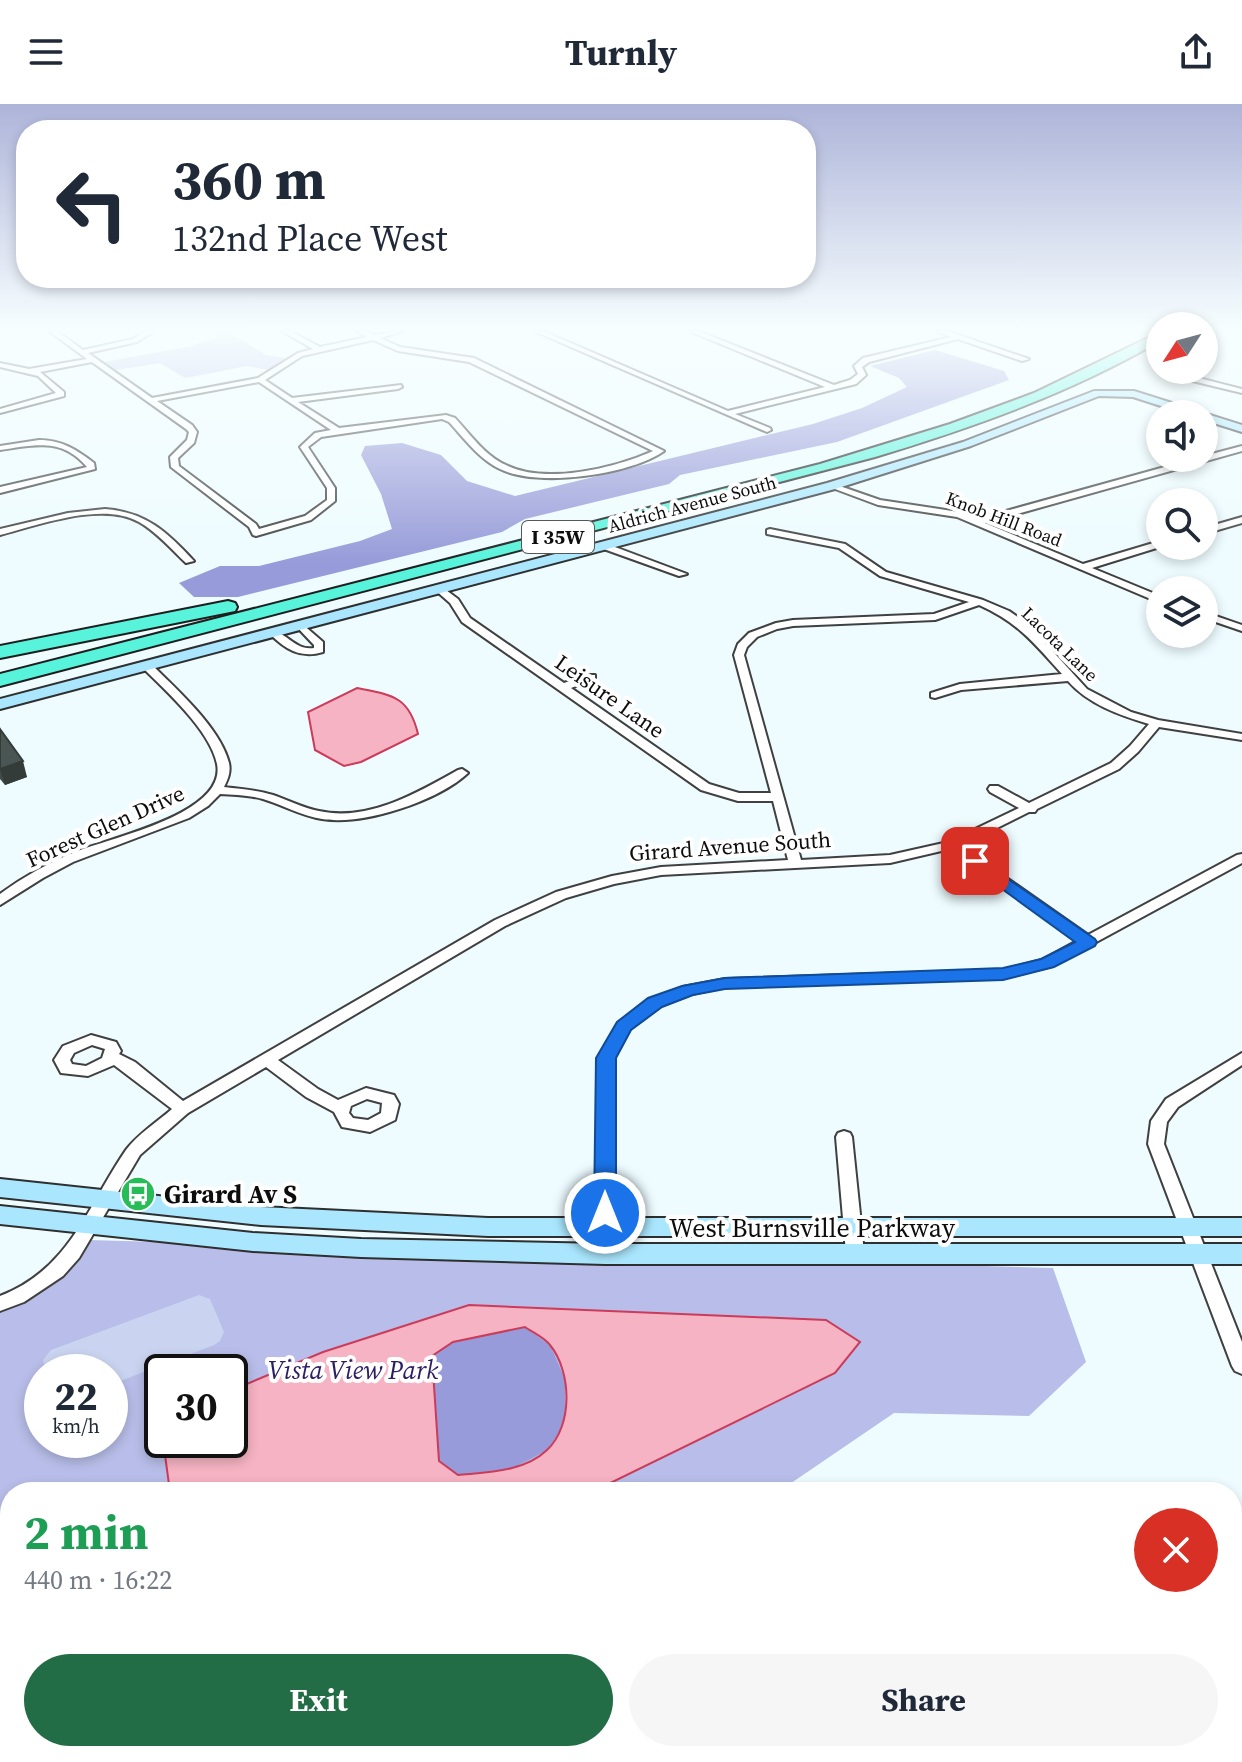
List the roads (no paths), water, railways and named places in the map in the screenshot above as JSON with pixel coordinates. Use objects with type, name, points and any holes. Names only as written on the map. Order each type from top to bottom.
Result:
[{"type":"highway","name":"I 35W","points":[[0,665],[769,473],[886,439],[974,408]]},
{"type":"highway","name":"I 35W","points":[[0,680],[797,475],[913,441],[1001,408]]},
{"type":"highway","points":[[0,652],[198,611],[244,605]]},
{"type":"highway","points":[[0,688],[221,624]]},
{"type":"street","points":[[162,408],[193,432],[191,441],[174,457],[175,467],[253,526],[256,533],[308,518],[331,501],[331,488],[304,447],[318,435],[443,417],[452,420],[501,467],[539,476],[576,474],[660,451],[656,446],[575,408]]},
{"type":"street","points":[[304,408],[338,431]]},
{"type":"street","points":[[717,408],[767,430]]},
{"type":"street","points":[[728,413],[747,408]]},
{"type":"street","name":"Aldrich Avenue South","points":[[0,704],[831,486],[967,444],[1064,408]]},
{"type":"street","points":[[1218,421],[1242,429]]},
{"type":"street","points":[[0,448],[56,442],[68,445],[91,465],[91,469],[0,490]]},
{"type":"street","points":[[978,522],[1242,448]]},
{"type":"street","name":"Knob Hill Road","points":[[831,486],[867,500],[943,511],[978,522],[1146,594]]},
{"type":"street","points":[[0,532],[85,514],[127,513],[140,518],[189,561]]},
{"type":"street","points":[[1218,527],[1242,520]]},
{"type":"street","points":[[1222,526],[1242,533]]},
{"type":"street","name":"Lacota Lane","points":[[770,532],[842,546],[865,565],[883,574],[979,602],[1024,626],[1083,691],[1102,703],[1156,723],[1242,737]]},
{"type":"street","points":[[604,546],[682,574]]},
{"type":"street","points":[[1084,567],[1146,548]]},
{"type":"street","name":"Leisure Lane","points":[[439,589],[454,601],[466,620],[705,787],[738,797],[778,797]]},
{"type":"street","points":[[796,864],[739,655],[741,644],[752,634],[781,625],[935,617],[979,602]]},
{"type":"street","points":[[1218,620],[1242,628]]},
{"type":"street","points":[[274,633],[296,651],[304,654],[319,650],[319,644],[301,626]]},
{"type":"street","name":"Forest Glen Drive","points":[[0,901],[35,876],[82,853],[177,820],[201,806],[217,790],[224,772],[220,756],[201,723],[146,665]]},
{"type":"street","points":[[563,687],[591,677]]},
{"type":"street","points":[[935,695],[960,687],[1070,677]]},
{"type":"street","name":"Girard Avenue South","points":[[0,1304],[18,1297],[57,1271],[73,1253],[134,1151],[182,1109],[500,923],[561,895],[612,880],[661,871],[890,859],[952,845],[1115,766],[1156,723]]},
{"type":"street","points":[[217,790],[263,796],[322,816],[350,817],[375,812],[427,793],[462,773]]},
{"type":"street","points":[[994,789],[1031,809]]},
{"type":"street","points":[[952,845],[1088,942]]},
{"type":"street","points":[[604,1241],[606,1058],[624,1026],[655,1003],[688,990],[725,983],[1003,974],[1047,963],[1242,858]]},
{"type":"street","points":[[112,1057],[129,1066],[182,1109]]},
{"type":"street","points":[[1242,1058],[1172,1103],[1159,1121],[1156,1144],[1242,1366]]},
{"type":"street","points":[[266,1059],[312,1093],[341,1109]]},
{"type":"street","points":[[844,1137],[854,1240]]},
{"type":"street","name":"West Burnsville Parkway","points":[[0,1188],[331,1220],[604,1241]]},
{"type":"street","name":"West Burnsville Parkway","points":[[0,1215],[253,1242],[346,1248],[604,1241],[854,1240],[1187,1226],[1242,1227]]},
{"type":"street","name":"West Burnsville Parkway","points":[[854,1240],[1242,1254]]},
{"type":"place","name":"Girard Av S","points":[[138,1194]]},
{"type":"park label","name":"Vista View Park","points":[[353,1370]]}]
